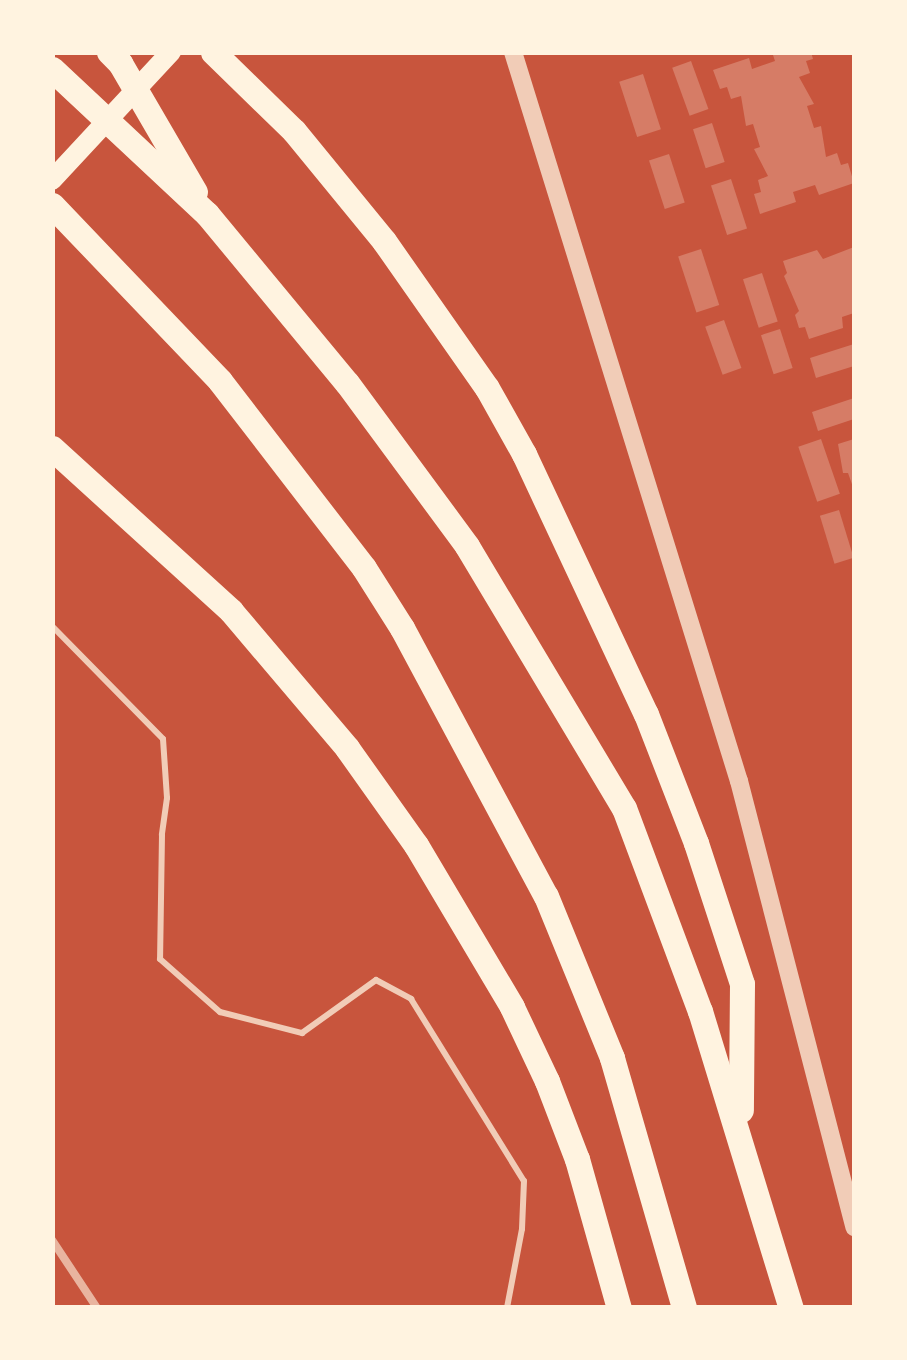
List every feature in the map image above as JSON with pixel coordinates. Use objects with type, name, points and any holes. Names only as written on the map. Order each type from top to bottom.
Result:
[{"type":"highway","points":[[110,52],[207,214]]},
{"type":"highway","points":[[213,52],[294,132],[384,241],[486,388],[524,454],[646,714],[696,842],[742,984],[740,1131]]},
{"type":"highway","points":[[52,69],[207,214],[347,383],[468,546],[624,808],[740,1131],[791,1308]]},
{"type":"highway","points":[[52,182],[157,295],[364,568],[392,613],[546,896],[612,1058],[684,1308]]},
{"type":"highway","points":[[52,206],[220,381]]},
{"type":"highway","points":[[52,226],[99,255]]},
{"type":"highway","points":[[52,448],[230,611],[347,748],[416,845],[512,1008],[547,1081],[576,1159],[618,1308]]},
{"type":"main road","points":[[52,182],[171,52]]},
{"type":"street","points":[[513,52],[738,782],[854,1227]]},
{"type":"lane","points":[[52,626],[163,739],[168,798],[162,835],[160,959],[220,1012],[302,1033],[376,980],[410,999],[524,1181],[522,1229],[508,1308]]},
{"type":"building","points":[[772,52],[811,52],[813,59],[806,61],[810,73],[799,77],[814,104],[807,106],[814,128],[821,126],[826,157],[837,153],[841,165],[848,163],[854,183],[819,195],[815,185],[793,192],[796,202],[760,214],[754,194],[761,192],[758,180],[768,176],[754,149],[760,147],[753,124],[746,126],[741,96],[731,99],[727,87],[720,89],[713,70],[749,58],[752,69],[775,61]]},
{"type":"building","points":[[691,61],[708,109],[690,116],[672,68]]},
{"type":"building","points":[[643,74],[661,129],[637,137],[619,82]]},
{"type":"building","points":[[712,123],[725,162],[706,168],[693,129]]},
{"type":"building","points":[[669,154],[685,203],[665,209],[649,160]]},
{"type":"building","points":[[731,179],[747,228],[727,235],[711,185]]},
{"type":"building","points":[[854,247],[854,313],[842,317],[843,328],[809,339],[805,327],[799,328],[795,315],[799,311],[784,276],[787,273],[783,261],[817,250],[823,259]]},
{"type":"building","points":[[701,249],[719,305],[696,313],[678,256]]},
{"type":"building","points":[[762,273],[778,322],[759,328],[743,279]]},
{"type":"building","points":[[724,320],[741,368],[723,375],[705,327]]},
{"type":"building","points":[[780,329],[793,368],[774,374],[761,335]]},
{"type":"building","points":[[854,344],[854,366],[816,378],[810,358]]},
{"type":"building","points":[[854,398],[854,419],[818,431],[812,412]]},
{"type":"building","points":[[821,439],[840,494],[817,502],[798,447]]},
{"type":"building","points":[[854,439],[854,490],[848,473],[843,473],[838,444]]},
{"type":"building","points":[[839,510],[854,558],[834,564],[820,516]]},
{"type":"railway","points":[[52,1240],[97,1308]]}]
